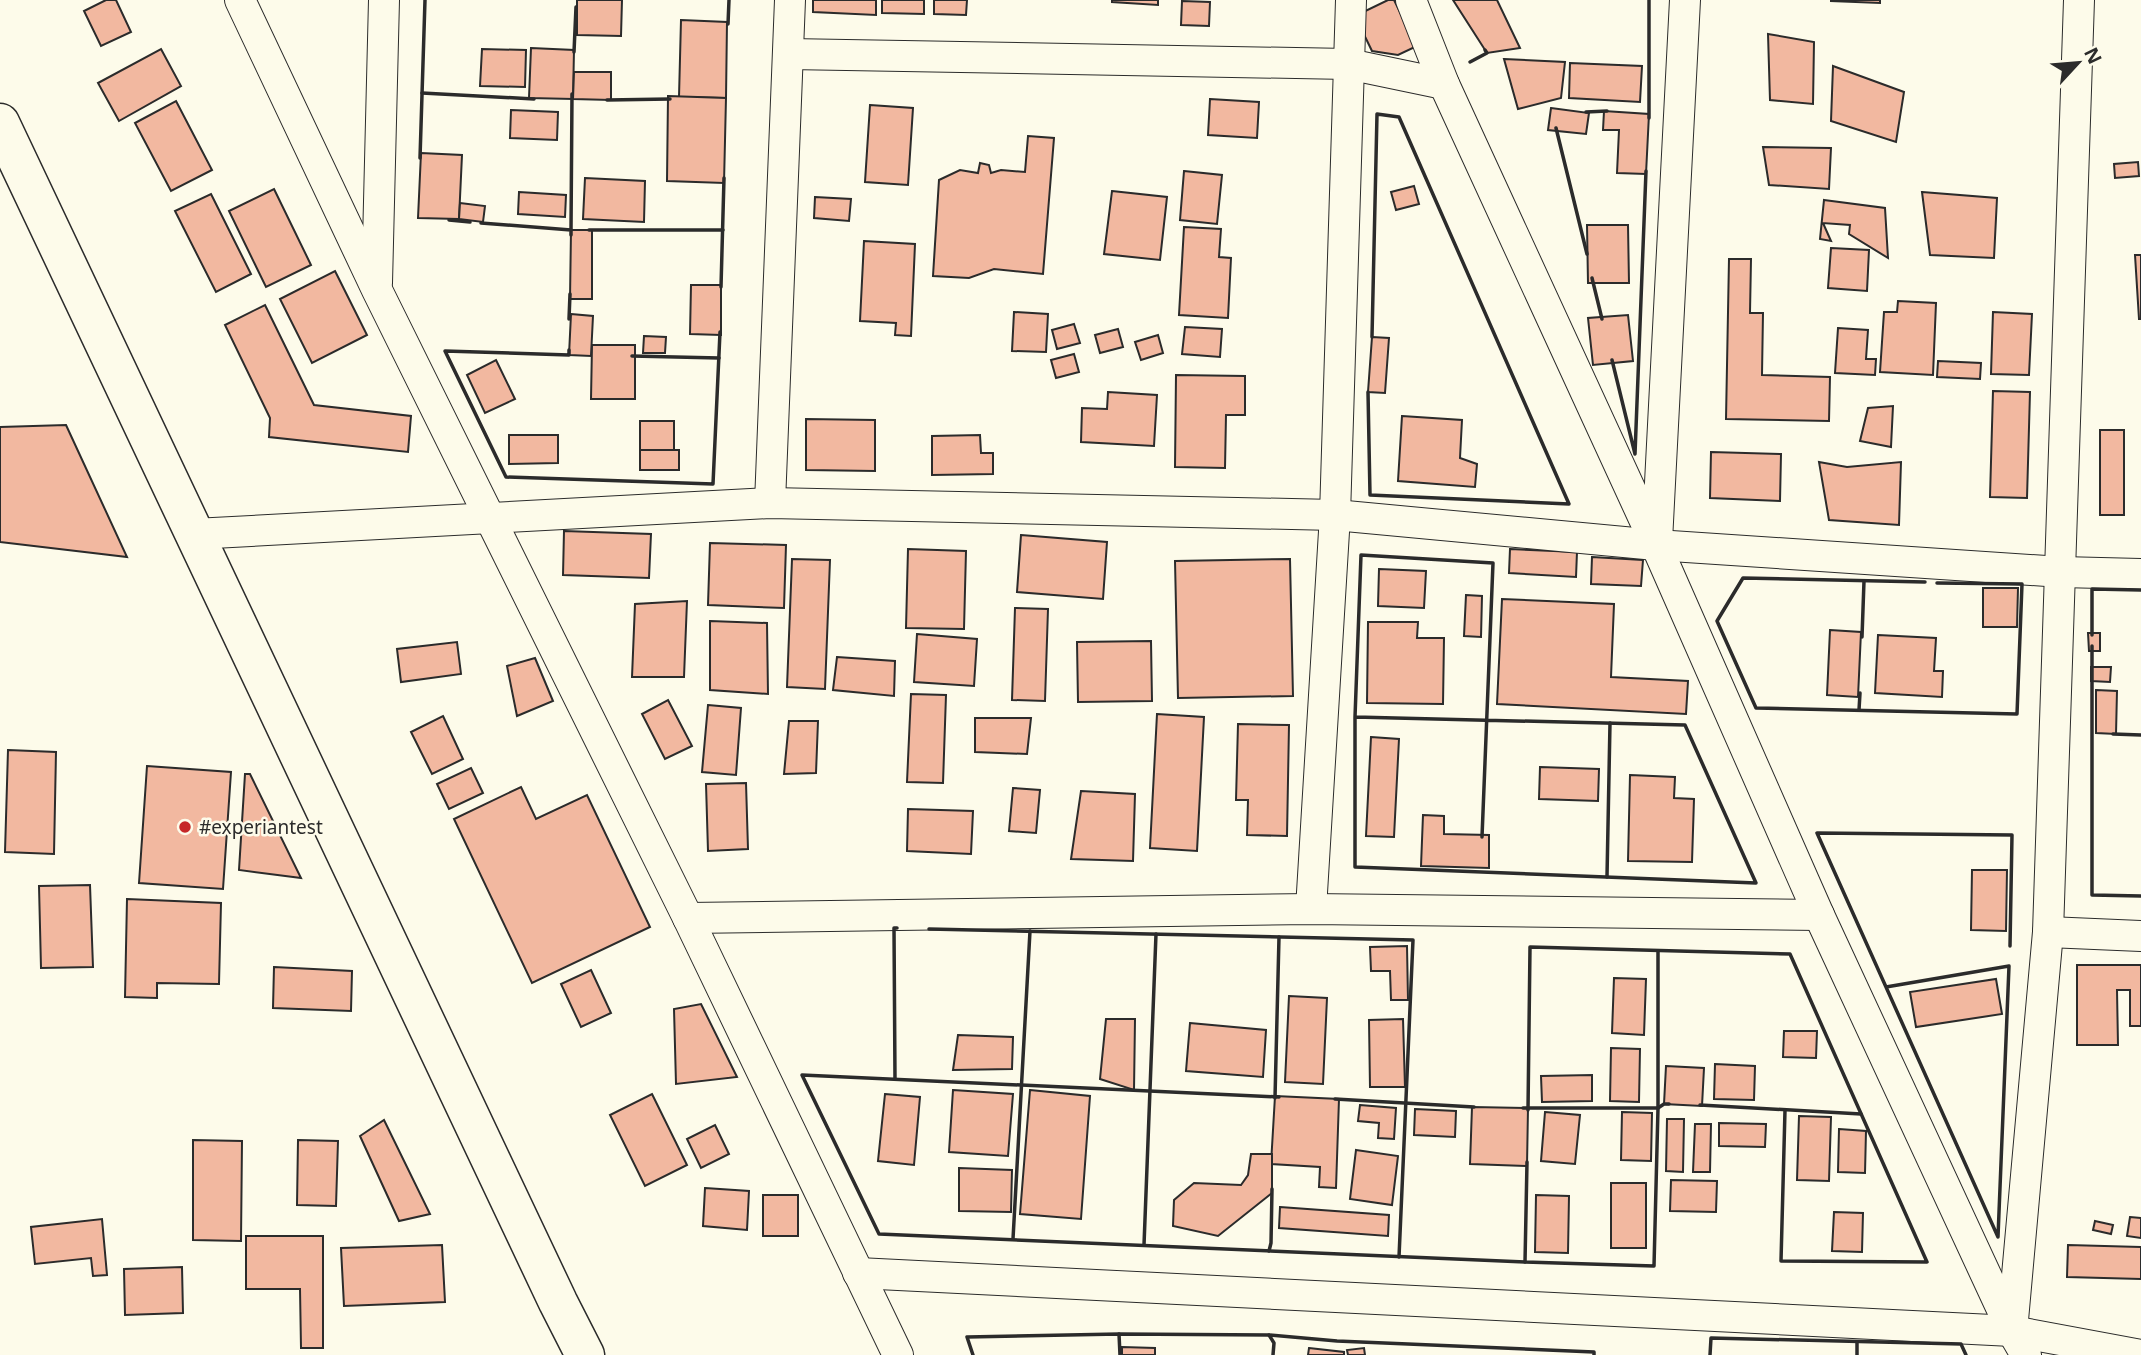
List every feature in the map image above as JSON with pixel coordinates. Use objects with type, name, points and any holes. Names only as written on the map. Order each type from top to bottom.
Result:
[{"type":"street","points":[[240,0],[377,290],[688,918],[898,1355]]},
{"type":"street","points":[[377,290],[384,0]]},
{"type":"street","points":[[770,503],[790,0]]},
{"type":"street","points":[[1311,909],[1335,515],[1351,0]]},
{"type":"street","points":[[1411,0],[1444,84],[1656,545],[1819,915],[2019,1343]]},
{"type":"street","points":[[1656,545],[1685,0]]},
{"type":"street","points":[[2019,1343],[2048,932],[2079,0]]},
{"type":"street","points":[[789,54],[1348,64],[1444,84]]},
{"type":"street","points":[[0,123],[585,1355]]},
{"type":"street","points":[[194,534],[770,503],[1335,515],[1656,545],[2141,575]]},
{"type":"street","points":[[688,918],[1311,909],[1819,915]]},
{"type":"street","points":[[2048,932],[2141,936]]},
{"type":"street","points":[[858,1273],[2019,1343],[2141,1355]]},
{"type":"building","points":[[106,0],[116,0],[131,32],[101,46],[84,11]]},
{"type":"building","points":[[577,0],[622,0],[621,36],[577,35]]},
{"type":"building","points":[[813,0],[876,0],[876,15],[813,12]]},
{"type":"building","points":[[882,0],[924,0],[924,14],[882,13]]},
{"type":"building","points":[[934,0],[967,0],[966,15],[934,14]]},
{"type":"building","points":[[1158,0],[1158,5],[1112,2]]},
{"type":"building","points":[[1388,0],[1394,0],[1417,46],[1398,55],[1372,51],[1355,16]]},
{"type":"building","points":[[1453,0],[1497,0],[1520,48],[1487,53]]},
{"type":"building","points":[[1880,0],[1880,3],[1831,1]]},
{"type":"building","points":[[1182,1],[1210,2],[1209,26],[1181,25]]},
{"type":"building","points":[[681,20],[727,22],[726,98],[679,97]]},
{"type":"building","points":[[1768,34],[1814,42],[1813,104],[1770,100]]},
{"type":"building","points":[[531,48],[574,50],[573,99],[529,98]]},
{"type":"building","points":[[161,49],[181,86],[119,121],[98,83]]},
{"type":"building","points":[[482,49],[526,50],[525,87],[480,86]]},
{"type":"building","points":[[1504,59],[1565,62],[1561,98],[1518,109]]},
{"type":"building","points":[[1570,63],[1642,66],[1640,102],[1569,98]]},
{"type":"building","points":[[1833,66],[1904,92],[1896,142],[1831,121]]},
{"type":"building","points":[[574,72],[611,72],[611,100],[573,99]]},
{"type":"building","points":[[668,96],[726,98],[724,183],[667,181]]},
{"type":"building","points":[[1210,99],[1259,102],[1257,138],[1208,135]]},
{"type":"building","points":[[176,101],[212,170],[171,191],[135,123]]},
{"type":"building","points":[[870,105],[913,108],[908,185],[865,182]]},
{"type":"building","points":[[1551,108],[1589,113],[1586,134],[1548,130]]},
{"type":"building","points":[[511,110],[558,112],[557,140],[510,138]]},
{"type":"building","points":[[1604,111],[1649,114],[1646,174],[1617,173],[1619,130],[1603,130]]},
{"type":"building","points":[[1028,136],[1054,138],[1043,274],[994,269],[969,278],[933,276],[939,180],[960,170],[978,173],[980,163],[989,165],[991,173],[1001,170],[1025,172]]},
{"type":"building","points":[[1763,147],[1831,148],[1829,189],[1769,185]]},
{"type":"building","points":[[421,153],[462,155],[459,219],[418,218]]},
{"type":"building","points":[[2138,162],[2139,176],[2115,178],[2114,164]]},
{"type":"building","points":[[1184,171],[1222,175],[1217,224],[1180,220]]},
{"type":"building","points":[[585,178],[645,181],[644,222],[583,219]]},
{"type":"building","points":[[1414,186],[1419,204],[1396,210],[1391,192]]},
{"type":"building","points":[[274,189],[311,265],[266,287],[229,211]]},
{"type":"building","points":[[1112,191],[1167,197],[1160,260],[1104,254]]},
{"type":"building","points":[[519,192],[566,195],[565,217],[518,214]]},
{"type":"building","points":[[1922,192],[1997,198],[1994,258],[1930,255]]},
{"type":"building","points":[[211,194],[251,274],[216,292],[175,211]]},
{"type":"building","points":[[815,197],[851,199],[849,221],[814,218]]},
{"type":"building","points":[[1824,200],[1885,208],[1888,258],[1849,234],[1850,225],[1823,223],[1831,241],[1820,239]]},
{"type":"building","points":[[460,203],[485,206],[483,222],[459,219]]},
{"type":"building","points":[[1587,225],[1628,225],[1629,283],[1588,283]]},
{"type":"building","points":[[1184,227],[1221,229],[1219,257],[1231,258],[1228,318],[1179,315]]},
{"type":"building","points":[[571,230],[592,230],[592,299],[570,299]]},
{"type":"building","points":[[864,241],[915,244],[911,336],[895,335],[896,323],[860,321]]},
{"type":"building","points":[[1831,248],[1869,250],[1867,291],[1828,288]]},
{"type":"building","points":[[2135,255],[2141,255],[2141,319],[2139,319]]},
{"type":"building","points":[[1729,259],[1751,259],[1750,313],[1763,313],[1762,375],[1830,377],[1829,421],[1726,419]]},
{"type":"building","points":[[335,271],[367,335],[312,363],[280,299]]},
{"type":"building","points":[[691,285],[721,285],[721,335],[690,334]]},
{"type":"building","points":[[1898,301],[1936,303],[1933,375],[1880,372],[1884,312],[1897,312]]},
{"type":"building","points":[[265,305],[314,405],[411,416],[408,452],[269,437],[270,418],[225,325]]},
{"type":"building","points":[[1014,312],[1048,314],[1046,352],[1012,351]]},
{"type":"building","points":[[1993,312],[2032,314],[2029,375],[1991,374]]},
{"type":"building","points":[[571,314],[593,316],[591,356],[569,355]]},
{"type":"building","points":[[1628,315],[1633,361],[1593,365],[1588,318]]},
{"type":"building","points":[[1074,324],[1080,343],[1057,349],[1052,330]]},
{"type":"building","points":[[1185,327],[1222,329],[1220,357],[1182,354]]},
{"type":"building","points":[[1838,328],[1868,330],[1866,359],[1876,359],[1875,375],[1835,373]]},
{"type":"building","points":[[1118,329],[1123,347],[1100,353],[1095,335]]},
{"type":"building","points":[[1158,335],[1163,353],[1141,360],[1135,342]]},
{"type":"building","points":[[644,336],[666,337],[665,353],[643,353]]},
{"type":"building","points":[[1372,337],[1389,338],[1385,393],[1368,392]]},
{"type":"building","points":[[592,345],[635,345],[635,399],[591,399]]},
{"type":"building","points":[[1074,354],[1079,372],[1056,378],[1051,360]]},
{"type":"building","points":[[496,360],[515,399],[485,413],[467,375]]},
{"type":"building","points":[[1938,361],[1981,363],[1980,379],[1937,377]]},
{"type":"building","points":[[1176,375],[1245,376],[1245,415],[1226,415],[1225,468],[1175,467]]},
{"type":"building","points":[[1993,391],[2030,392],[2027,498],[1990,497]]},
{"type":"building","points":[[1108,392],[1157,395],[1154,446],[1081,442],[1082,408],[1107,409]]},
{"type":"building","points":[[1893,406],[1891,447],[1860,441],[1868,408]]},
{"type":"building","points":[[1402,416],[1462,420],[1460,458],[1477,464],[1475,487],[1398,481]]},
{"type":"building","points":[[806,419],[875,420],[875,471],[806,470]]},
{"type":"building","points":[[640,421],[674,421],[674,450],[640,450]]},
{"type":"building","points":[[66,425],[127,557],[0,542],[0,427]]},
{"type":"building","points":[[2100,430],[2124,430],[2124,515],[2100,515]]},
{"type":"building","points":[[509,435],[558,435],[558,463],[509,464]]},
{"type":"building","points":[[980,435],[981,453],[993,453],[993,474],[932,475],[932,436]]},
{"type":"building","points":[[640,450],[679,450],[679,470],[640,470]]},
{"type":"building","points":[[1711,452],[1781,454],[1780,501],[1710,498]]},
{"type":"building","points":[[1819,462],[1847,467],[1901,462],[1899,525],[1829,520]]},
{"type":"building","points":[[564,531],[651,534],[649,578],[563,575]]},
{"type":"building","points":[[1021,535],[1107,542],[1103,599],[1017,592]]},
{"type":"building","points":[[710,543],[786,545],[784,608],[708,605]]},
{"type":"building","points":[[908,549],[966,551],[964,629],[906,628]]},
{"type":"building","points":[[1510,549],[1577,552],[1576,577],[1509,573]]},
{"type":"building","points":[[1592,557],[1643,560],[1641,586],[1591,584]]},
{"type":"building","points":[[792,559],[830,560],[825,689],[787,687]]},
{"type":"building","points":[[1290,559],[1293,696],[1178,698],[1175,561]]},
{"type":"building","points":[[1379,569],[1426,571],[1424,608],[1378,606]]},
{"type":"building","points":[[1983,588],[2018,588],[2017,627],[1983,627]]},
{"type":"building","points":[[1466,595],[1482,596],[1481,637],[1464,636]]},
{"type":"building","points":[[1502,599],[1614,604],[1611,677],[1688,681],[1686,714],[1497,704]]},
{"type":"building","points":[[687,601],[684,677],[632,677],[635,604]]},
{"type":"building","points":[[1015,608],[1048,609],[1045,701],[1012,700]]},
{"type":"building","points":[[710,621],[767,623],[768,694],[710,690]]},
{"type":"building","points":[[1368,622],[1418,622],[1417,638],[1444,638],[1443,704],[1367,703]]},
{"type":"building","points":[[1830,630],[1861,632],[1858,697],[1827,695]]},
{"type":"building","points":[[2088,633],[2100,633],[2100,651],[2089,651]]},
{"type":"building","points":[[917,634],[977,639],[974,686],[914,682]]},
{"type":"building","points":[[1878,635],[1936,638],[1934,671],[1943,671],[1942,697],[1875,693]]},
{"type":"building","points":[[1151,641],[1152,701],[1078,702],[1077,642]]},
{"type":"building","points":[[457,642],[461,674],[401,682],[397,649]]},
{"type":"building","points":[[837,657],[895,661],[894,696],[833,690]]},
{"type":"building","points":[[535,658],[553,701],[517,716],[507,666]]},
{"type":"building","points":[[2091,667],[2111,667],[2110,682],[2091,681]]},
{"type":"building","points":[[2096,690],[2117,691],[2116,734],[2096,733]]},
{"type":"building","points":[[911,694],[946,695],[943,783],[907,782]]},
{"type":"building","points":[[668,700],[692,746],[665,759],[642,714]]},
{"type":"building","points":[[708,705],[741,708],[736,775],[702,772]]},
{"type":"building","points":[[1157,714],[1204,717],[1197,851],[1150,848]]},
{"type":"building","points":[[443,716],[463,759],[432,774],[411,732]]},
{"type":"building","points":[[975,718],[1031,718],[1027,754],[975,752]]},
{"type":"building","points":[[789,721],[818,721],[816,773],[784,774]]},
{"type":"building","points":[[1238,724],[1289,725],[1287,836],[1247,835],[1248,800],[1236,800]]},
{"type":"building","points":[[1371,737],[1399,739],[1394,837],[1366,836]]},
{"type":"building","points":[[8,750],[56,752],[54,854],[5,852]]},
{"type":"building","name":"#experiantest","points":[[147,766],[231,772],[223,889],[139,883]]},
{"type":"building","points":[[1540,767],[1599,769],[1598,801],[1539,799]]},
{"type":"building","points":[[471,768],[483,793],[449,809],[437,784]]},
{"type":"building","points":[[245,774],[250,774],[301,878],[239,870]]},
{"type":"building","points":[[1630,775],[1675,777],[1674,798],[1694,799],[1692,862],[1628,861]]},
{"type":"building","points":[[746,783],[748,849],[708,851],[706,784]]},
{"type":"building","points":[[521,787],[536,819],[587,795],[650,927],[532,983],[454,819]]},
{"type":"building","points":[[1013,788],[1040,790],[1036,833],[1009,831]]},
{"type":"building","points":[[1081,791],[1135,794],[1133,861],[1071,859]]},
{"type":"building","points":[[908,809],[973,811],[971,854],[907,851]]},
{"type":"building","points":[[1423,815],[1444,816],[1444,834],[1489,835],[1489,868],[1421,866]]},
{"type":"building","points":[[1972,870],[2007,870],[2006,931],[1971,930]]},
{"type":"building","points":[[90,885],[93,967],[41,968],[39,886]]},
{"type":"building","points":[[127,899],[221,903],[219,984],[157,983],[157,998],[125,997]]},
{"type":"building","points":[[1407,946],[1408,1000],[1391,1000],[1390,971],[1371,971],[1370,947]]},
{"type":"building","points":[[2077,965],[2141,965],[2141,1026],[2130,1026],[2130,990],[2117,990],[2118,1045],[2077,1045]]},
{"type":"building","points":[[274,967],[352,971],[351,1011],[273,1008]]},
{"type":"building","points":[[591,970],[611,1013],[581,1027],[561,984]]},
{"type":"building","points":[[1614,978],[1646,979],[1644,1035],[1612,1033]]},
{"type":"building","points":[[1996,979],[2002,1014],[1916,1027],[1910,992]]},
{"type":"building","points":[[1289,996],[1327,998],[1323,1084],[1285,1082]]},
{"type":"building","points":[[701,1004],[737,1077],[676,1084],[674,1009]]},
{"type":"building","points":[[1106,1019],[1135,1019],[1134,1090],[1100,1079]]},
{"type":"building","points":[[1403,1019],[1405,1087],[1370,1087],[1369,1020]]},
{"type":"building","points":[[1190,1023],[1266,1030],[1263,1077],[1186,1071]]},
{"type":"building","points":[[1784,1031],[1817,1031],[1816,1058],[1783,1057]]},
{"type":"building","points":[[958,1035],[1013,1037],[1012,1069],[953,1070]]},
{"type":"building","points":[[1611,1048],[1640,1049],[1639,1102],[1610,1101]]},
{"type":"building","points":[[1715,1064],[1755,1066],[1754,1100],[1714,1099]]},
{"type":"building","points":[[1666,1066],[1704,1068],[1702,1106],[1664,1104]]},
{"type":"building","points":[[1592,1075],[1592,1101],[1542,1102],[1541,1076]]},
{"type":"building","points":[[953,1090],[1013,1094],[1008,1156],[949,1152]]},
{"type":"building","points":[[1030,1090],[1090,1096],[1081,1219],[1020,1214]]},
{"type":"building","points":[[652,1094],[687,1165],[645,1186],[610,1115]]},
{"type":"building","points":[[885,1094],[920,1097],[914,1165],[878,1161]]},
{"type":"building","points":[[1275,1096],[1339,1099],[1336,1188],[1319,1187],[1320,1167],[1271,1164]]},
{"type":"building","points":[[1360,1105],[1396,1108],[1394,1139],[1378,1138],[1379,1123],[1358,1121]]},
{"type":"building","points":[[1472,1107],[1528,1108],[1527,1166],[1470,1164]]},
{"type":"building","points":[[1415,1109],[1456,1111],[1455,1137],[1414,1135]]},
{"type":"building","points":[[1545,1112],[1580,1115],[1575,1164],[1541,1161]]},
{"type":"building","points":[[1622,1112],[1652,1113],[1651,1161],[1621,1160]]},
{"type":"building","points":[[1799,1116],[1831,1117],[1829,1181],[1797,1180]]},
{"type":"building","points":[[1667,1119],[1684,1119],[1683,1172],[1666,1171]]},
{"type":"building","points":[[384,1120],[430,1214],[399,1221],[360,1136]]},
{"type":"building","points":[[1719,1123],[1766,1124],[1765,1147],[1719,1146]]},
{"type":"building","points":[[1695,1124],[1711,1124],[1710,1172],[1693,1172]]},
{"type":"building","points":[[715,1125],[729,1154],[701,1168],[687,1139]]},
{"type":"building","points":[[1839,1129],[1866,1131],[1865,1173],[1838,1172]]},
{"type":"building","points":[[193,1140],[242,1141],[241,1241],[193,1240]]},
{"type":"building","points":[[298,1140],[338,1141],[336,1206],[297,1205]]},
{"type":"building","points":[[1356,1150],[1398,1156],[1392,1205],[1350,1199]]},
{"type":"building","points":[[1251,1154],[1272,1154],[1272,1193],[1218,1236],[1173,1226],[1174,1200],[1194,1183],[1241,1185],[1248,1175]]},
{"type":"building","points":[[959,1168],[1012,1170],[1011,1212],[959,1211]]},
{"type":"building","points":[[1671,1180],[1717,1181],[1716,1212],[1670,1211]]},
{"type":"building","points":[[1611,1183],[1646,1183],[1646,1248],[1611,1248]]},
{"type":"building","points":[[705,1188],[749,1191],[747,1230],[703,1226]]},
{"type":"building","points":[[763,1195],[798,1195],[798,1236],[763,1236]]},
{"type":"building","points":[[1536,1195],[1569,1196],[1568,1253],[1535,1252]]},
{"type":"building","points":[[1280,1207],[1389,1215],[1388,1236],[1279,1228]]},
{"type":"building","points":[[1834,1212],[1863,1213],[1862,1252],[1832,1251]]},
{"type":"building","points":[[2130,1217],[2141,1218],[2141,1238],[2127,1236]]},
{"type":"building","points":[[102,1219],[107,1275],[93,1276],[91,1258],[35,1264],[31,1227]]},
{"type":"building","points":[[2095,1221],[2113,1225],[2111,1234],[2093,1230]]},
{"type":"building","points":[[246,1236],[323,1236],[323,1348],[301,1348],[300,1289],[246,1289]]},
{"type":"building","points":[[442,1245],[445,1302],[344,1306],[341,1248]]},
{"type":"building","points":[[2068,1245],[2141,1247],[2141,1279],[2067,1277]]},
{"type":"building","points":[[182,1267],[183,1313],[125,1315],[124,1269]]},
{"type":"building","points":[[1122,1347],[1155,1348],[1155,1355],[1122,1355]]},
{"type":"building","points":[[1309,1348],[1344,1352],[1344,1355],[1308,1355]]},
{"type":"building","points":[[1364,1348],[1365,1355],[1348,1355],[1347,1350]]},
{"type":"wall","points":[[420,158],[425,0]]},
{"type":"wall","points":[[728,24],[729,0]]},
{"type":"wall","points":[[1649,0],[1649,118]]},
{"type":"wall","points":[[574,52],[576,7]]},
{"type":"wall","points":[[1470,62],[1487,53],[1485,50]]},
{"type":"wall","points":[[422,93],[534,99]]},
{"type":"wall","points":[[571,230],[572,94]]},
{"type":"wall","points":[[607,100],[670,99]]},
{"type":"wall","points":[[1586,112],[1607,111]]},
{"type":"wall","points":[[1368,392],[1370,495],[1569,504],[1399,117],[1377,114],[1372,337]]},
{"type":"wall","points":[[1556,128],[1587,254]]},
{"type":"wall","points":[[1612,360],[1635,454],[1646,171]]},
{"type":"wall","points":[[721,287],[724,178]]},
{"type":"wall","points":[[449,220],[470,222]]},
{"type":"wall","points":[[481,223],[571,230],[571,235]]},
{"type":"wall","points":[[589,230],[723,230]]},
{"type":"wall","points":[[1592,278],[1602,319]]},
{"type":"wall","points":[[569,319],[570,294]]},
{"type":"wall","points":[[569,350],[569,355],[445,351],[506,477],[713,484],[720,332]]},
{"type":"wall","points":[[632,356],[719,358]]},
{"type":"wall","points":[[1355,717],[1355,867],[1756,883],[1685,725],[1355,717],[1361,555],[1493,563],[1482,837]]},
{"type":"wall","points":[[1925,582],[1743,578],[1717,621],[1756,708],[2017,714],[2022,584],[1937,583]]},
{"type":"wall","points":[[1862,637],[1864,581]]},
{"type":"wall","points":[[2092,635],[2092,589],[2141,590]]},
{"type":"wall","points":[[2092,646],[2092,895],[2141,896]]},
{"type":"wall","points":[[1859,710],[1860,693]]},
{"type":"wall","points":[[1607,877],[1610,723]]},
{"type":"wall","points":[[2113,734],[2141,735]]},
{"type":"wall","points":[[1886,987],[2009,966],[1998,1237],[1817,833],[2012,835],[2010,946]]},
{"type":"wall","points":[[895,1079],[894,928],[897,928]]},
{"type":"wall","points":[[929,929],[1413,940],[1399,1257]]},
{"type":"wall","points":[[1013,1239],[1030,931]]},
{"type":"wall","points":[[1144,1245],[1156,934]]},
{"type":"wall","points":[[1275,1098],[1279,937]]},
{"type":"wall","points":[[1528,1110],[1530,947],[1790,954],[1927,1262],[1781,1261],[1785,1110]]},
{"type":"wall","points":[[1527,1162],[1525,1262],[1654,1266],[1658,951]]},
{"type":"wall","points":[[1279,1097],[802,1075],[879,1234],[1525,1262]]},
{"type":"wall","points":[[1335,1099],[1474,1107]]},
{"type":"wall","points":[[1523,1108],[1658,1108],[1669,1104]]},
{"type":"wall","points":[[1700,1105],[1861,1114]]},
{"type":"wall","points":[[1269,1251],[1272,1189]]},
{"type":"wall","points":[[1119,1334],[1120,1355]]},
{"type":"wall","points":[[973,1355],[967,1337],[1119,1334],[1269,1335],[1337,1341],[1594,1352],[1594,1355]]},
{"type":"wall","points":[[1269,1335],[1274,1343],[1273,1355]]},
{"type":"wall","points":[[1710,1355],[1711,1338],[1961,1344],[1966,1355]]},
{"type":"wall","points":[[1857,1342],[1857,1355]]},
{"type":"place","name":"#experiantest","points":[[185,827]]}]
